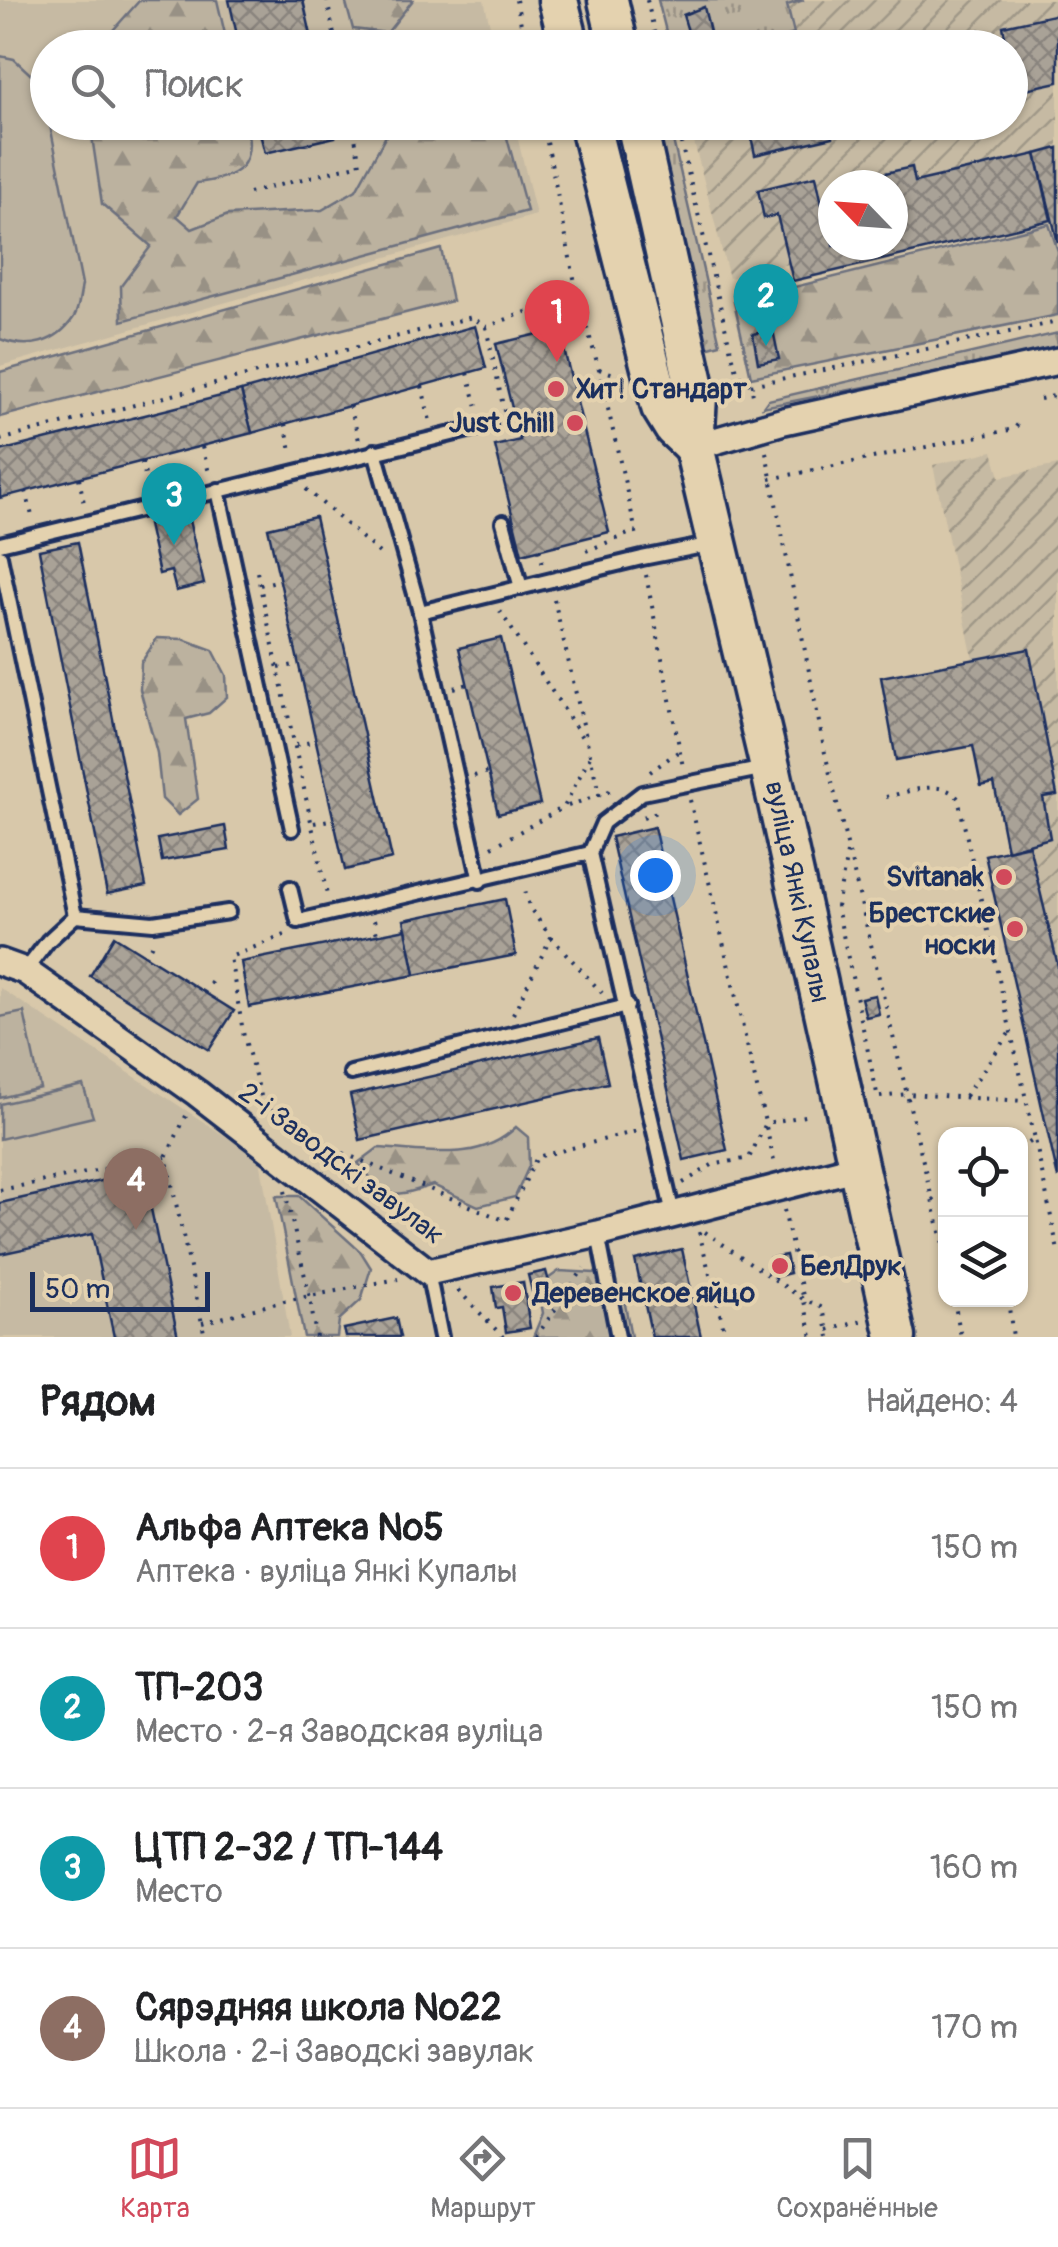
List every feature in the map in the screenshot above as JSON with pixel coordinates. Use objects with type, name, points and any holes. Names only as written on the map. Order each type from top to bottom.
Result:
[{"type":"main road","points":[[558,0],[566,30]]},
{"type":"main road","points":[[608,0],[615,30]]},
{"type":"main road","name":"вуліца Янкі Купалы","points":[[593,140],[661,407],[674,428],[694,447]]},
{"type":"main road","name":"вуліца Янкі Купалы","points":[[640,140],[697,396],[694,447],[770,767],[896,1337]]},
{"type":"street","points":[[694,447],[784,422],[1058,361]]},
{"type":"street","name":"2-і Заводскі завулак","points":[[0,962],[25,971],[197,1093],[430,1283],[596,1245],[671,1203],[780,1188],[858,1167]]},
{"type":"lane","points":[[0,544],[214,485],[376,451],[484,420]]},
{"type":"lane","points":[[376,451],[420,612],[480,881]]},
{"type":"lane","points":[[214,485],[292,829]]},
{"type":"lane","points":[[503,522],[520,588]]},
{"type":"lane","points":[[420,612],[716,544]]},
{"type":"lane","points":[[0,556],[75,916]]},
{"type":"lane","points":[[671,1203],[621,1007],[590,853],[606,821],[642,793],[770,767]]},
{"type":"lane","points":[[290,888],[298,921],[590,853]]},
{"type":"lane","points":[[25,971],[48,941],[75,916],[152,923],[228,912]]},
{"type":"lane","points":[[351,1073],[621,1007]]},
{"type":"lane","points":[[596,1245],[618,1337]]},
{"type":"lane","points":[[430,1283],[441,1337]]},
{"type":"path","points":[[327,0],[333,30]]},
{"type":"path","points":[[516,0],[522,30]]},
{"type":"path","points":[[647,0],[654,30]]},
{"type":"path","points":[[249,193],[360,164],[355,140]]},
{"type":"path","points":[[547,140],[577,292],[636,530],[690,799],[812,1337]]},
{"type":"path","points":[[680,140],[731,351],[738,374],[751,385],[754,400]]},
{"type":"path","points":[[486,327],[577,292]]},
{"type":"path","points":[[0,440],[472,318],[486,327],[506,416],[484,420],[468,373]]},
{"type":"path","points":[[751,385],[1058,322]]},
{"type":"path","points":[[599,369],[624,378]]},
{"type":"path","points":[[422,386],[431,426]]},
{"type":"path","points":[[1040,399],[1058,395]]},
{"type":"path","points":[[350,406],[359,443]]},
{"type":"path","points":[[770,479],[1014,428],[1019,423]]},
{"type":"path","points":[[285,424],[293,460]]},
{"type":"path","points":[[202,447],[214,485]]},
{"type":"path","points":[[766,451],[826,753],[938,1222]]},
{"type":"path","points":[[142,462],[150,495]]},
{"type":"path","points":[[78,478],[86,510]]},
{"type":"path","points":[[304,486],[411,581]]},
{"type":"path","points":[[26,492],[33,523]]},
{"type":"path","points":[[581,553],[636,530]]},
{"type":"path","points":[[540,550],[544,568]]},
{"type":"path","points":[[256,568],[331,914]]},
{"type":"path","points":[[260,585],[280,580]]},
{"type":"path","points":[[554,599],[608,830],[690,799]]},
{"type":"path","points":[[500,612],[587,746]]},
{"type":"path","points":[[278,668],[299,664]]},
{"type":"path","points":[[454,688],[469,684]]},
{"type":"path","points":[[296,746],[316,741]]},
{"type":"path","points":[[490,848],[564,807],[590,756]]},
{"type":"path","points":[[474,776],[488,772]]},
{"type":"path","points":[[886,797],[938,787],[954,792],[958,798],[1058,1251]]},
{"type":"path","points":[[312,823],[334,818]]},
{"type":"path","points":[[848,847],[838,906],[878,1098],[907,1094],[1026,1101]]},
{"type":"path","points":[[522,880],[529,907],[551,937],[621,1007]]},
{"type":"path","points":[[373,915],[377,935]]},
{"type":"path","points":[[280,936],[230,957],[244,1036],[264,1106],[338,1151],[506,1221],[537,1157],[654,1126]]},
{"type":"path","points":[[502,1036],[551,937]]},
{"type":"path","points":[[145,956],[152,944]]},
{"type":"path","points":[[204,993],[212,982]]},
{"type":"path","points":[[966,1096],[1010,1032]]},
{"type":"path","points":[[188,1111],[166,1157],[205,1337]]},
{"type":"path","points":[[766,1123],[810,1116]]},
{"type":"path","points":[[766,1123],[749,1158],[712,1165],[671,1203],[803,1298],[823,1308],[829,1337]]},
{"type":"path","points":[[1028,1143],[1035,1138]]},
{"type":"path","points":[[0,1190],[166,1157]]},
{"type":"path","points":[[283,1186],[316,1337]]},
{"type":"path","points":[[933,1200],[938,1197]]},
{"type":"path","points":[[536,1337],[596,1245]]},
{"type":"path","points":[[202,1323],[408,1276],[430,1283]]},
{"type":"path","points":[[456,1288],[503,1337]]},
{"type":"path","points":[[956,1307],[962,1337]]},
{"type":"path","points":[[1009,1307],[1013,1337]]},
{"type":"shaded area","points":[[0,0],[484,0],[491,30],[30,30],[30,140],[518,140],[536,215],[0,366]]},
{"type":"shaded area","points":[[658,0],[1058,0],[1058,243],[1051,220],[908,254],[908,170],[818,170],[818,260],[882,260],[793,281],[788,264],[729,278],[693,140],[1028,140],[1028,30],[666,30]]},
{"type":"shaded area","points":[[993,451],[1000,477],[1058,465],[1058,1178],[985,855],[1007,849],[995,784],[981,786],[973,746],[896,760],[881,677],[973,659],[933,465]]},
{"type":"shaded area","points":[[0,988],[260,1159],[290,1337],[0,1337]]},
{"type":"green space","points":[[140,0],[217,0],[224,30],[113,30]]},
{"type":"green space","points":[[345,0],[413,0],[389,30],[353,29]]},
{"type":"green space","points":[[658,0],[804,0],[787,5],[793,30],[666,30]]},
{"type":"green space","points":[[0,56],[14,59],[30,74],[30,140],[53,140],[82,285],[74,317],[50,339],[21,344],[0,339]]},
{"type":"green space","points":[[93,140],[249,140],[241,168],[223,178],[197,183],[177,216],[192,229],[228,215],[322,210],[356,190],[384,140],[508,140],[527,211],[122,321],[121,286],[151,246],[102,204]]},
{"type":"green space","points":[[611,140],[622,140],[671,357],[662,359]]},
{"type":"green space","points":[[658,140],[673,140],[720,344],[706,348]]},
{"type":"green space","points":[[1049,224],[1058,251],[1058,315],[751,377],[734,302]]},
{"type":"green space","points":[[441,249],[452,301],[0,417],[0,372]]},
{"type":"green space","points":[[1058,333],[1058,349],[763,407],[768,400]]},
{"type":"green space","points":[[157,638],[183,639],[213,650],[226,675],[227,697],[209,713],[186,719],[198,799],[178,815],[162,799],[157,753],[140,689],[141,663]]},
{"type":"green space","points":[[24,1012],[40,1088],[0,1098],[0,1017]]},
{"type":"green space","points":[[83,1085],[93,1117],[0,1139],[0,1104]]},
{"type":"green space","points":[[516,1127],[528,1137],[529,1166],[515,1197],[478,1206],[433,1185],[407,1193],[390,1193],[376,1184],[358,1163],[378,1148],[468,1150],[501,1139]]},
{"type":"green space","points":[[276,1196],[299,1196],[361,1252],[371,1268],[361,1300],[339,1320],[337,1337],[304,1337]]},
{"type":"green space","points":[[559,1271],[595,1273],[625,1304],[631,1337],[533,1337],[543,1313],[538,1286]]},
{"type":"building","points":[[229,0],[303,0],[310,30],[236,30]]},
{"type":"building","points":[[704,7],[710,30],[688,30],[683,15]]},
{"type":"building","points":[[1058,14],[1058,82],[1028,89],[1028,30],[1004,30],[1003,26]]},
{"type":"building","points":[[262,140],[322,140],[265,153]]},
{"type":"building","points":[[752,140],[820,140],[755,155]]},
{"type":"building","points":[[1058,148],[1058,243],[1036,154]]},
{"type":"building","points":[[1036,154],[1051,220],[908,254],[908,170],[899,170],[912,167],[915,182]]},
{"type":"building","points":[[816,176],[818,260],[882,260],[793,281],[777,215],[764,218],[758,190]]},
{"type":"building","points":[[475,326],[486,368],[252,433],[241,391]]},
{"type":"building","points":[[559,329],[609,532],[522,554],[495,446],[520,440],[496,344]]},
{"type":"building","points":[[773,330],[779,359],[758,363],[753,334]]},
{"type":"building","points":[[241,391],[252,433],[0,498],[0,451]]},
{"type":"building","points":[[188,516],[204,584],[176,591],[171,571],[159,574],[148,525]]},
{"type":"building","points":[[315,517],[392,859],[345,870],[268,528]]},
{"type":"building","points":[[78,542],[146,886],[107,894],[39,550]]},
{"type":"building","points":[[501,638],[540,804],[498,814],[459,648]]},
{"type":"building","points":[[1029,649],[1057,795],[1043,797],[1050,838],[1007,850],[994,783],[981,786],[973,746],[896,760],[881,677]]},
{"type":"building","points":[[225,826],[229,850],[162,861],[158,839]]},
{"type":"building","points":[[654,827],[727,1150],[684,1160],[611,837]]},
{"type":"building","points":[[1029,845],[1058,966],[1058,1178],[985,855]]},
{"type":"building","points":[[505,899],[516,955],[415,975],[404,920]]},
{"type":"building","points":[[406,929],[415,975],[249,1007],[241,962]]},
{"type":"building","points":[[114,936],[234,1011],[209,1050],[90,976]]},
{"type":"building","points":[[875,995],[879,1014],[866,1017],[861,998]]},
{"type":"building","points":[[598,1038],[608,1083],[360,1140],[350,1095]]},
{"type":"building","points":[[110,1179],[114,1197],[147,1190],[178,1337],[114,1337],[92,1234],[0,1254],[0,1203]]},
{"type":"building","points":[[682,1249],[701,1337],[652,1337],[635,1260]]},
{"type":"building","name":"БелДрук","points":[[786,1255],[790,1273],[774,1277],[770,1258]]},
{"type":"building","points":[[546,1271],[550,1286],[532,1291],[528,1275]]},
{"type":"building","points":[[523,1282],[530,1328],[506,1332],[502,1307],[496,1308],[493,1287]]},
{"type":"building","points":[[396,1318],[400,1337],[346,1337],[344,1329]]},
{"type":"place","name":"ТП-203","points":[[766,346]]},
{"type":"place","name":"Альфа Аптека №5","points":[[557,362]]},
{"type":"place","name":"Хит! Стандарт","points":[[556,389]]},
{"type":"place","name":"Just Chill","points":[[575,423]]},
{"type":"place","name":"ЦТП 2-32 / ТП-144","points":[[174,545]]},
{"type":"place","name":"Svitanak","points":[[1004,877]]},
{"type":"place","name":"Брестские носки","points":[[1015,929]]},
{"type":"place","name":"Сярэдняя школа №22","points":[[136,1230]]},
{"type":"place","name":"БелДрук","points":[[780,1266]]},
{"type":"place","name":"Деревенское яйцо","points":[[513,1293]]}]
